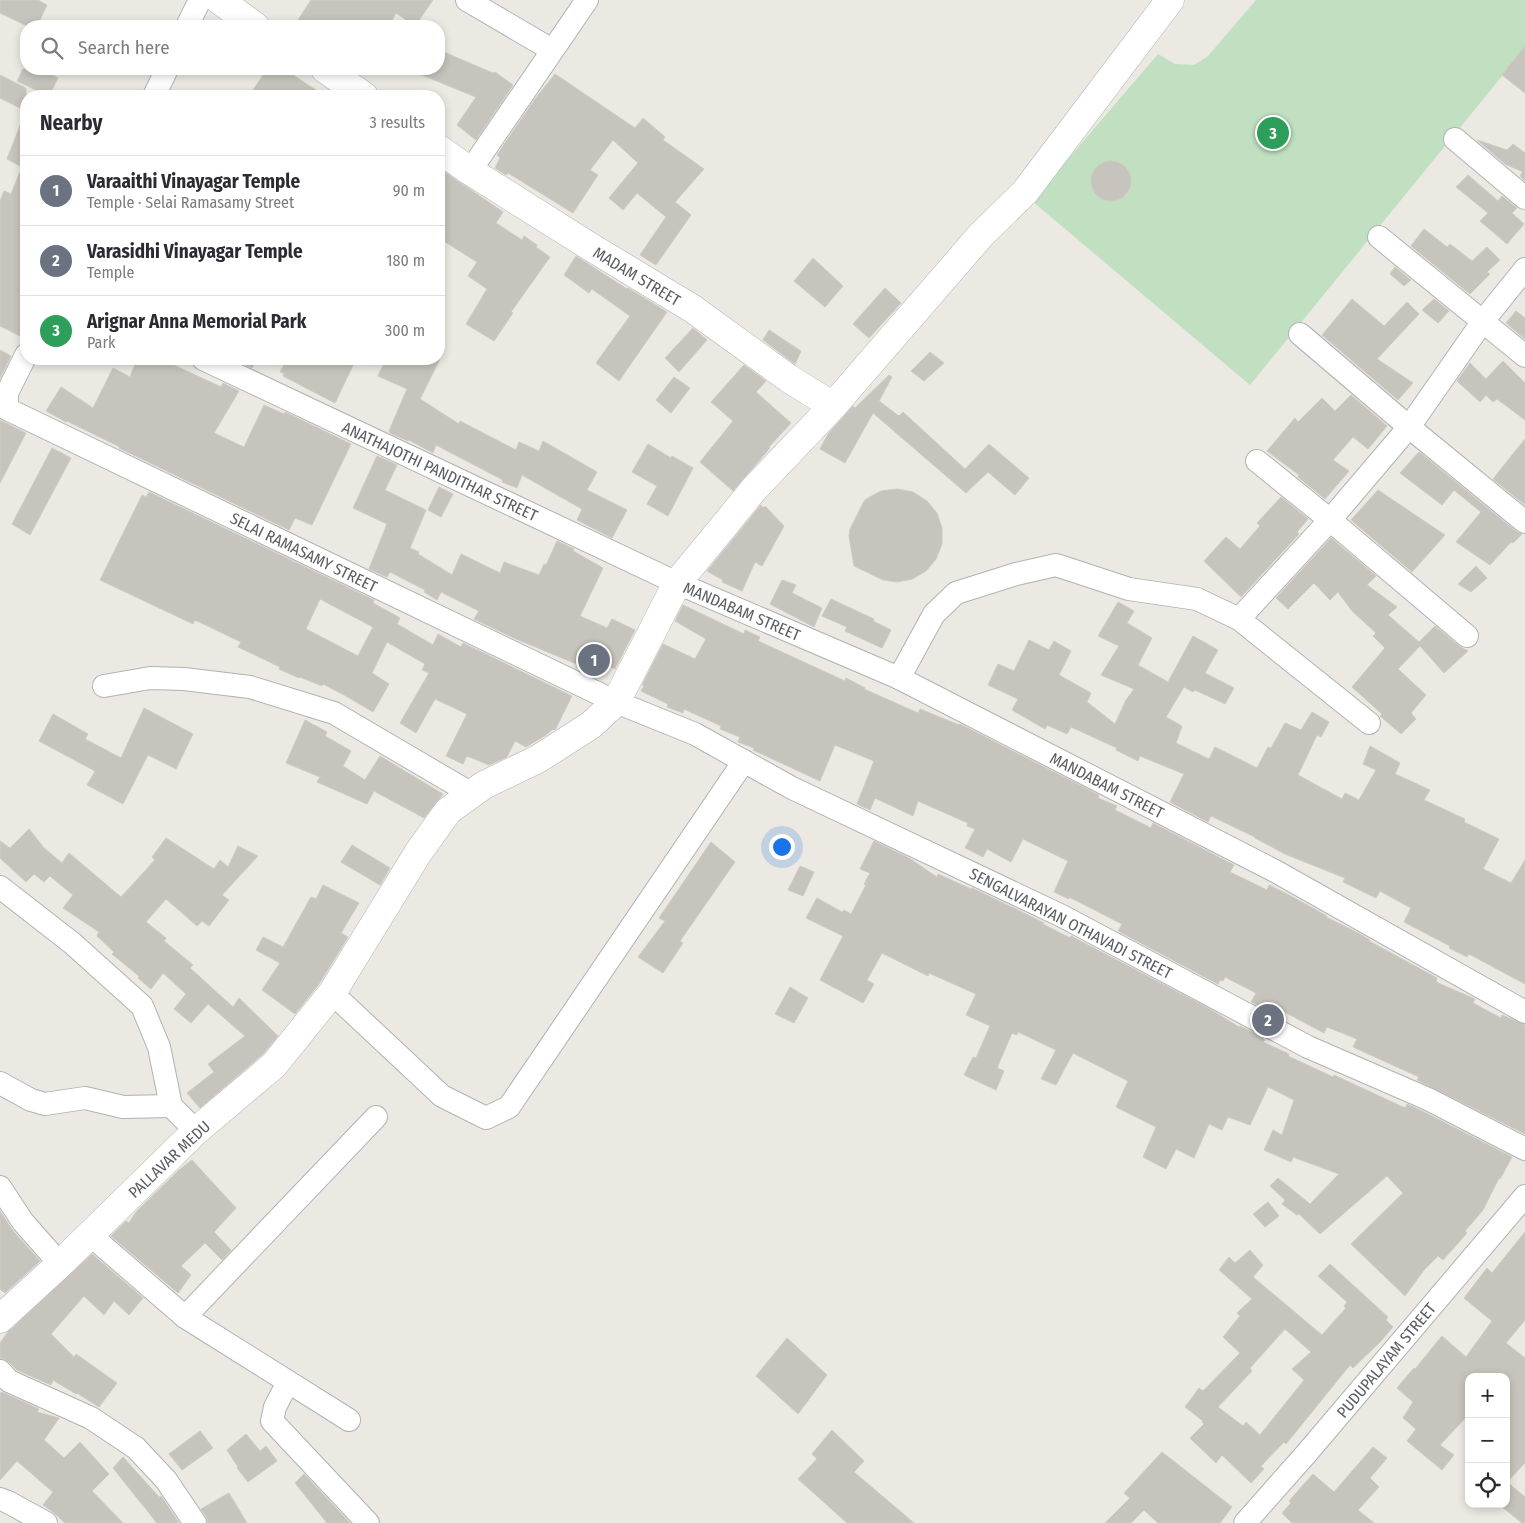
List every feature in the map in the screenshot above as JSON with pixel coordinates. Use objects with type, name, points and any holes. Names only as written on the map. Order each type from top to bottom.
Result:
[{"type":"street","points":[[190,20],[200,0]]},
{"type":"street","points":[[219,0],[247,20]]},
{"type":"street","points":[[467,0],[552,50]]},
{"type":"street","points":[[470,171],[587,0]]},
{"type":"street","name":"PALLAVAR MEDU","points":[[0,1320],[196,1131],[274,1065],[332,993],[418,853],[448,811],[484,785],[538,759],[591,726],[616,702],[677,583],[755,488],[833,406],[981,235],[1025,192],[1170,0]]},
{"type":"street","points":[[157,90],[164,75]]},
{"type":"street","points":[[334,75],[355,90]]},
{"type":"street","points":[[1455,139],[1525,198]]},
{"type":"street","name":"MADAM STREET","points":[[445,153],[594,249],[693,309],[788,378],[833,406]]},
{"type":"street","points":[[1379,237],[1525,356]]},
{"type":"street","points":[[1239,619],[1330,520],[1409,427],[1482,321],[1525,269]]},
{"type":"street","points":[[1300,334],[1525,522]]},
{"type":"street","name":"SELAI RAMASAMY STREET","points":[[21,365],[7,393],[7,409],[616,702]]},
{"type":"street","name":"ANATHAJOTHI PANDITHAR STREET","points":[[216,365],[677,583]]},
{"type":"street","points":[[1257,461],[1467,636]]},
{"type":"street","points":[[899,678],[934,614],[956,593],[1016,574],[1056,565],[1129,589],[1197,599],[1239,619],[1369,723]]},
{"type":"street","name":"MANDABAM STREET","points":[[677,583],[899,678],[1275,871],[1525,1012]]},
{"type":"street","points":[[104,686],[150,678],[250,687],[334,714],[472,794]]},
{"type":"street","name":"SENGALVARAYAN OTHAVADI STREET","points":[[616,702],[695,734],[792,788],[1062,916],[1308,1047],[1428,1099],[1525,1149]]},
{"type":"street","points":[[332,993],[442,1096],[486,1118],[509,1107],[744,762]]},
{"type":"street","points":[[0,887],[72,943],[142,1006],[159,1047],[171,1106],[196,1131]]},
{"type":"street","points":[[0,1083],[31,1100],[45,1104],[85,1098],[124,1107],[171,1106]]},
{"type":"street","points":[[186,1317],[376,1117]]},
{"type":"street","points":[[0,1187],[23,1222],[60,1264]]},
{"type":"street","name":"PUDUPALAYAM STREET","points":[[1245,1523],[1525,1196]]},
{"type":"street","points":[[89,1234],[186,1317],[349,1420]]},
{"type":"street","points":[[0,1371],[9,1381],[91,1418],[136,1448],[166,1480],[194,1523]]},
{"type":"street","points":[[288,1382],[275,1406],[272,1421],[368,1523]]},
{"type":"street","points":[[0,1499],[46,1523]]},
{"type":"green space","points":[[1256,0],[1525,0],[1525,48],[1250,385],[1032,201],[1158,54],[1175,64],[1194,65],[1208,56]]},
{"type":"building","points":[[0,0],[38,0],[47,5],[40,20],[20,20],[20,23],[0,13]]},
{"type":"building","points":[[311,0],[433,0],[419,20],[406,20],[396,13],[392,20],[298,20]]},
{"type":"building","points":[[1525,46],[1525,93],[1502,75]]},
{"type":"building","points":[[445,53],[493,73],[495,72],[513,85],[476,140],[457,125],[476,97],[422,75],[445,75]]},
{"type":"building","points":[[555,74],[635,128],[643,118],[665,137],[663,140],[704,169],[675,202],[691,215],[656,265],[640,255],[666,217],[637,193],[623,210],[609,198],[638,163],[613,140],[590,170],[598,175],[573,213],[508,173],[506,175],[495,168],[500,158],[497,155],[535,99]]},
{"type":"building","points":[[0,75],[26,88],[26,90],[20,90],[20,108],[0,98]]},
{"type":"building","points":[[20,75],[52,75],[58,78],[52,90],[36,90],[17,81]]},
{"type":"building","points":[[263,75],[293,75],[316,90],[253,90]]},
{"type":"building","points":[[20,126],[20,166],[7,159]]},
{"type":"building","points":[[1477,140],[1507,150],[1513,144],[1525,153],[1525,181],[1520,176],[1523,172],[1505,164]]},
{"type":"building","points":[[1111,161],[1122,164],[1128,170],[1131,181],[1128,192],[1122,198],[1111,201],[1100,198],[1094,192],[1091,181],[1094,170],[1100,164]]},
{"type":"building","points":[[20,172],[20,336],[0,326],[0,201],[4,191],[11,194]]},
{"type":"building","points":[[445,172],[503,212],[496,223],[522,240],[524,236],[550,257],[511,312],[513,313],[494,341],[466,324],[487,289],[468,276],[477,262],[445,242]]},
{"type":"building","points":[[1468,175],[1498,201],[1502,196],[1517,208],[1512,213],[1524,224],[1507,244],[1480,221],[1488,213],[1456,187]]},
{"type":"building","points":[[1424,229],[1447,247],[1450,244],[1472,261],[1487,247],[1500,260],[1487,272],[1490,274],[1470,294],[1411,246]]},
{"type":"building","points":[[576,256],[667,312],[619,381],[596,363],[630,316],[592,289],[589,293],[564,275]]},
{"type":"building","points":[[813,258],[843,286],[825,307],[794,281]]},
{"type":"building","points":[[1395,267],[1411,280],[1404,286],[1390,274]]},
{"type":"building","points":[[885,288],[901,303],[869,338],[853,324]]},
{"type":"building","points":[[1352,299],[1384,326],[1407,302],[1419,314],[1377,359],[1413,383],[1398,400],[1322,335]]},
{"type":"building","points":[[1434,299],[1449,311],[1438,323],[1422,310]]},
{"type":"building","points":[[1516,311],[1525,318],[1525,339],[1506,323]]},
{"type":"building","points":[[693,328],[707,340],[679,372],[665,358]]},
{"type":"building","points":[[769,330],[801,351],[795,364],[763,340]]},
{"type":"building","points":[[0,350],[11,356],[0,378]]},
{"type":"building","points":[[930,352],[944,363],[924,381],[911,371]]},
{"type":"building","points":[[1503,361],[1525,383],[1525,420],[1497,399],[1493,402],[1486,395],[1480,402],[1457,381],[1470,363],[1486,379]]},
{"type":"building","points":[[135,365],[174,365],[221,387],[223,383],[239,391],[214,433],[244,447],[264,405],[284,414],[285,412],[351,444],[312,525],[295,518],[289,530],[46,411],[61,387],[93,408],[113,368],[130,377]]},
{"type":"building","points":[[284,365],[353,365],[335,403],[283,376],[284,373],[280,372]]},
{"type":"building","points":[[383,365],[437,365],[420,399],[459,424],[460,421],[516,450],[519,442],[539,451],[543,441],[597,472],[587,490],[627,510],[612,538],[577,520],[582,509],[522,475],[517,488],[502,482],[503,480],[436,445],[433,453],[409,440],[390,433],[389,431],[407,389],[378,376]]},
{"type":"building","points":[[744,365],[766,381],[756,392],[791,423],[733,491],[700,462],[733,421],[711,402]]},
{"type":"building","points":[[889,375],[892,377],[879,401],[899,416],[903,412],[965,469],[989,444],[1029,478],[1015,495],[988,472],[966,493],[873,413],[845,463],[820,449],[828,434],[853,406],[855,408]]},
{"type":"building","points":[[674,377],[690,388],[671,413],[656,400]]},
{"type":"building","points":[[1351,395],[1387,426],[1368,449],[1353,437],[1333,460],[1349,471],[1325,499],[1298,477],[1299,475],[1267,451],[1295,418],[1298,422],[1322,398],[1335,411]]},
{"type":"building","points":[[0,420],[26,433],[0,483]]},
{"type":"building","points":[[1525,439],[1525,505],[1493,479]]},
{"type":"building","points":[[648,444],[671,458],[672,456],[693,468],[668,516],[647,504],[657,486],[632,472]]},
{"type":"building","points":[[52,448],[71,458],[30,535],[12,524]]},
{"type":"building","points":[[1419,452],[1517,532],[1522,534],[1513,543],[1511,542],[1490,565],[1456,542],[1481,512],[1454,490],[1442,505],[1400,473]]},
{"type":"building","points":[[377,456],[397,465],[385,490],[426,510],[410,548],[419,552],[418,554],[452,575],[461,554],[500,573],[504,562],[539,575],[544,564],[546,565],[557,541],[574,549],[573,551],[603,568],[580,616],[607,628],[612,619],[635,630],[615,669],[605,664],[602,669],[587,660],[584,667],[516,639],[474,619],[479,611],[441,592],[437,600],[424,592],[425,590],[390,572],[387,577],[369,569],[387,524],[353,508]]},
{"type":"building","points":[[439,487],[453,494],[441,517],[428,510]]},
{"type":"building","points":[[897,489],[913,492],[927,501],[937,513],[942,528],[942,544],[936,559],[926,571],[912,579],[897,582],[883,580],[854,566],[849,536],[850,529],[864,501],[881,491]]},
{"type":"building","points":[[1378,490],[1445,535],[1412,572],[1351,520]]},
{"type":"building","points":[[149,492],[374,600],[373,603],[400,618],[397,624],[433,645],[438,634],[461,647],[463,643],[572,696],[555,730],[553,729],[526,747],[515,741],[507,757],[489,765],[467,756],[463,764],[446,756],[467,714],[435,699],[416,733],[400,723],[429,673],[422,670],[425,664],[387,642],[372,673],[389,684],[373,712],[323,684],[322,686],[279,669],[280,667],[238,647],[241,642],[195,620],[193,624],[100,580],[142,495],[146,497]],"holes":[[[320,599],[373,627],[358,656],[306,629]]]},
{"type":"building","points":[[1281,497],[1308,519],[1297,532],[1299,534],[1241,597],[1204,561],[1226,537],[1240,549],[1260,526],[1257,523]]},
{"type":"building","points":[[761,505],[763,508],[765,506],[784,526],[762,566],[755,562],[742,591],[722,582],[723,580],[707,571]]},
{"type":"building","points":[[1331,538],[1376,576],[1367,585],[1397,607],[1388,615],[1419,642],[1435,626],[1468,651],[1444,673],[1420,646],[1398,669],[1426,695],[1411,713],[1416,719],[1401,734],[1380,716],[1382,714],[1352,687],[1385,648],[1373,636],[1376,633],[1352,611],[1338,592],[1330,600],[1314,583],[1288,609],[1276,598]]},
{"type":"building","points":[[1476,566],[1487,578],[1471,592],[1458,584]]},
{"type":"building","points":[[782,580],[796,585],[792,593],[822,608],[814,627],[770,604]]},
{"type":"building","points":[[831,599],[874,619],[873,621],[891,630],[882,648],[845,631],[847,627],[822,616]]},
{"type":"building","points":[[1118,602],[1134,611],[1127,623],[1152,638],[1138,665],[1168,682],[1193,636],[1218,650],[1205,673],[1234,688],[1225,704],[1184,687],[1166,717],[1182,726],[1176,743],[1209,759],[1215,747],[1257,768],[1268,747],[1271,748],[1285,723],[1301,730],[1312,712],[1329,722],[1321,737],[1317,735],[1298,775],[1342,799],[1345,793],[1359,800],[1376,770],[1363,764],[1370,746],[1400,763],[1395,774],[1430,790],[1424,800],[1465,819],[1464,822],[1499,839],[1483,869],[1511,883],[1525,860],[1525,984],[1469,954],[1467,957],[1449,948],[1450,946],[1404,922],[1411,908],[1380,891],[1376,898],[1343,882],[1345,878],[1285,854],[1211,816],[1208,822],[1170,802],[1184,774],[1140,756],[1138,761],[1116,750],[1117,748],[1071,727],[1067,734],[1047,725],[1045,729],[1012,710],[1018,699],[988,685],[998,664],[1014,671],[1029,640],[1049,650],[1054,641],[1071,651],[1059,675],[1091,693],[1087,702],[1115,724],[1126,700],[1134,689],[1101,675],[1119,646],[1098,636]]},
{"type":"building","points":[[683,605],[744,634],[745,630],[760,637],[758,641],[845,681],[846,678],[864,689],[918,713],[920,709],[960,724],[1099,795],[1098,798],[1117,806],[1115,810],[1151,828],[1153,823],[1234,865],[1230,872],[1267,890],[1269,885],[1291,896],[1437,978],[1436,982],[1475,999],[1473,1003],[1501,1018],[1502,1015],[1525,1025],[1525,1134],[1417,1080],[1419,1077],[1353,1047],[1357,1039],[1327,1027],[1324,1033],[1277,1008],[1274,1014],[1251,1002],[1256,993],[1225,977],[1218,984],[1118,931],[1122,924],[1069,897],[1069,899],[1054,892],[1068,861],[1023,839],[1011,862],[987,849],[983,857],[965,848],[975,829],[967,826],[968,823],[918,801],[913,816],[875,798],[870,810],[857,804],[874,761],[835,745],[820,781],[738,742],[740,737],[720,729],[721,726],[684,709],[683,713],[667,707],[668,704],[641,691],[644,686],[642,685],[663,644],[695,659],[706,639],[675,621]]},
{"type":"building","points":[[144,708],[193,734],[176,769],[148,755],[123,804],[87,785],[95,771],[39,741],[53,714],[88,734],[85,739],[121,758]]},
{"type":"building","points":[[305,720],[327,732],[325,736],[351,751],[343,766],[365,780],[380,756],[443,794],[424,818],[374,791],[367,804],[317,782],[320,777],[286,763]]},
{"type":"building","points":[[29,829],[44,848],[62,863],[69,853],[121,897],[155,860],[152,857],[166,838],[214,869],[220,860],[228,867],[238,846],[258,856],[222,895],[229,900],[209,926],[202,921],[197,926],[166,899],[146,922],[166,938],[164,941],[193,965],[190,968],[233,1007],[239,998],[278,1036],[263,1054],[200,1108],[187,1093],[214,1072],[208,1064],[245,1036],[208,1004],[191,1023],[174,1009],[186,994],[163,973],[151,989],[138,978],[139,976],[112,954],[114,952],[97,936],[99,932],[63,908],[73,895],[50,876],[44,882],[34,874],[26,882],[0,858],[0,841],[10,848]]},
{"type":"building","points":[[874,841],[909,858],[937,877],[938,874],[972,888],[1044,923],[1070,938],[1071,936],[1208,1008],[1239,1027],[1262,1037],[1265,1040],[1263,1042],[1289,1054],[1288,1056],[1405,1108],[1407,1104],[1512,1157],[1483,1210],[1465,1231],[1467,1233],[1443,1260],[1438,1256],[1424,1270],[1405,1296],[1351,1244],[1403,1193],[1387,1176],[1320,1234],[1299,1214],[1297,1215],[1282,1204],[1285,1200],[1270,1186],[1278,1178],[1310,1204],[1339,1174],[1293,1157],[1291,1162],[1264,1150],[1273,1130],[1282,1135],[1294,1100],[1268,1087],[1250,1125],[1228,1117],[1222,1130],[1209,1124],[1194,1158],[1176,1149],[1166,1169],[1143,1157],[1156,1127],[1116,1107],[1128,1081],[1073,1053],[1056,1085],[1041,1079],[1056,1050],[1018,1032],[1017,1035],[1012,1033],[997,1068],[1004,1071],[996,1090],[964,1075],[973,1057],[976,1058],[990,1026],[966,1015],[976,994],[929,973],[928,976],[882,953],[867,980],[874,984],[863,1003],[820,980],[843,936],[806,918],[817,898],[842,912],[844,910],[851,914],[870,873],[860,869]]},
{"type":"building","points":[[711,842],[735,862],[680,941],[683,943],[663,973],[638,957],[665,921],[659,918]]},
{"type":"building","points":[[352,845],[390,868],[380,885],[341,862]]},
{"type":"building","points":[[800,866],[814,872],[803,896],[788,890]]},
{"type":"building","points":[[323,885],[359,903],[341,933],[348,937],[319,984],[295,1014],[262,990],[280,963],[256,950],[263,937],[283,947],[311,897],[316,899]]},
{"type":"building","points":[[790,987],[808,998],[794,1023],[775,1014]]},
{"type":"building","points":[[192,1160],[236,1208],[214,1232],[231,1250],[222,1260],[205,1243],[181,1266],[191,1275],[178,1293],[111,1236],[126,1221],[129,1223],[136,1212],[179,1170]]},
{"type":"building","points":[[1268,1202],[1279,1216],[1265,1227],[1253,1214]]},
{"type":"building","points":[[0,1211],[13,1231],[40,1261],[5,1293],[0,1289]]},
{"type":"building","points":[[1525,1232],[1525,1320],[1506,1343],[1525,1358],[1525,1463],[1510,1479],[1510,1373],[1465,1373],[1465,1418],[1440,1445],[1454,1455],[1442,1470],[1407,1441],[1416,1429],[1403,1418],[1413,1402],[1397,1388],[1442,1336],[1466,1357],[1492,1321],[1464,1298],[1487,1268],[1492,1273]]},
{"type":"building","points":[[1250,1250],[1263,1265],[1253,1277],[1322,1335],[1346,1308],[1344,1306],[1347,1302],[1318,1276],[1330,1264],[1388,1317],[1386,1320],[1393,1327],[1353,1368],[1350,1365],[1286,1444],[1284,1442],[1261,1466],[1264,1469],[1251,1483],[1222,1455],[1216,1463],[1190,1438],[1204,1424],[1203,1421],[1185,1407],[1199,1388],[1203,1391],[1240,1353],[1223,1337],[1240,1316],[1237,1313],[1252,1299],[1219,1270],[1229,1257],[1235,1263]],"holes":[[[1285,1329],[1311,1352],[1292,1369],[1304,1380],[1260,1435],[1246,1422],[1243,1426],[1218,1407],[1252,1371],[1250,1368]]]},
{"type":"building","points":[[92,1254],[143,1298],[129,1315],[114,1301],[104,1315],[84,1296],[51,1334],[74,1357],[76,1354],[117,1383],[99,1407],[53,1380],[51,1385],[17,1370],[9,1362],[0,1358],[0,1343],[8,1332]]},
{"type":"building","points":[[787,1338],[827,1375],[798,1414],[756,1376]]},
{"type":"building","points":[[2,1392],[39,1409],[37,1412],[59,1418],[44,1440],[64,1458],[80,1442],[109,1474],[92,1491],[123,1523],[65,1523],[43,1505],[53,1492],[17,1461],[0,1480],[0,1393]]},
{"type":"building","points":[[832,1430],[864,1461],[854,1472],[914,1523],[847,1523],[798,1479],[817,1459],[812,1454]]},
{"type":"building","points":[[200,1431],[213,1448],[182,1470],[169,1454]]},
{"type":"building","points":[[246,1434],[260,1451],[266,1446],[277,1461],[248,1482],[237,1468],[227,1450]]},
{"type":"building","points":[[1373,1447],[1387,1458],[1370,1478],[1379,1487],[1358,1510],[1374,1523],[1292,1523],[1282,1513],[1291,1503],[1289,1501],[1313,1474],[1334,1492]]},
{"type":"building","points":[[1162,1452],[1232,1507],[1220,1523],[1158,1523],[1144,1510],[1131,1523],[1105,1523],[1130,1498],[1124,1493]]},
{"type":"building","points":[[123,1457],[159,1497],[161,1496],[179,1523],[157,1523],[113,1468]]},
{"type":"building","points":[[304,1474],[350,1523],[327,1523],[295,1483]]},
{"type":"building","points":[[1510,1484],[1525,1497],[1525,1523],[1522,1523],[1503,1508],[1510,1508]]},
{"type":"building","points":[[229,1493],[247,1523],[208,1523],[201,1509]]},
{"type":"place","name":"Arignar Anna Memorial Park","points":[[1273,133]]},
{"type":"place","name":"Varaaithi Vinayagar Temple","points":[[594,660]]},
{"type":"place","name":"Varasidhi Vinayagar Temple","points":[[1268,1020]]}]
